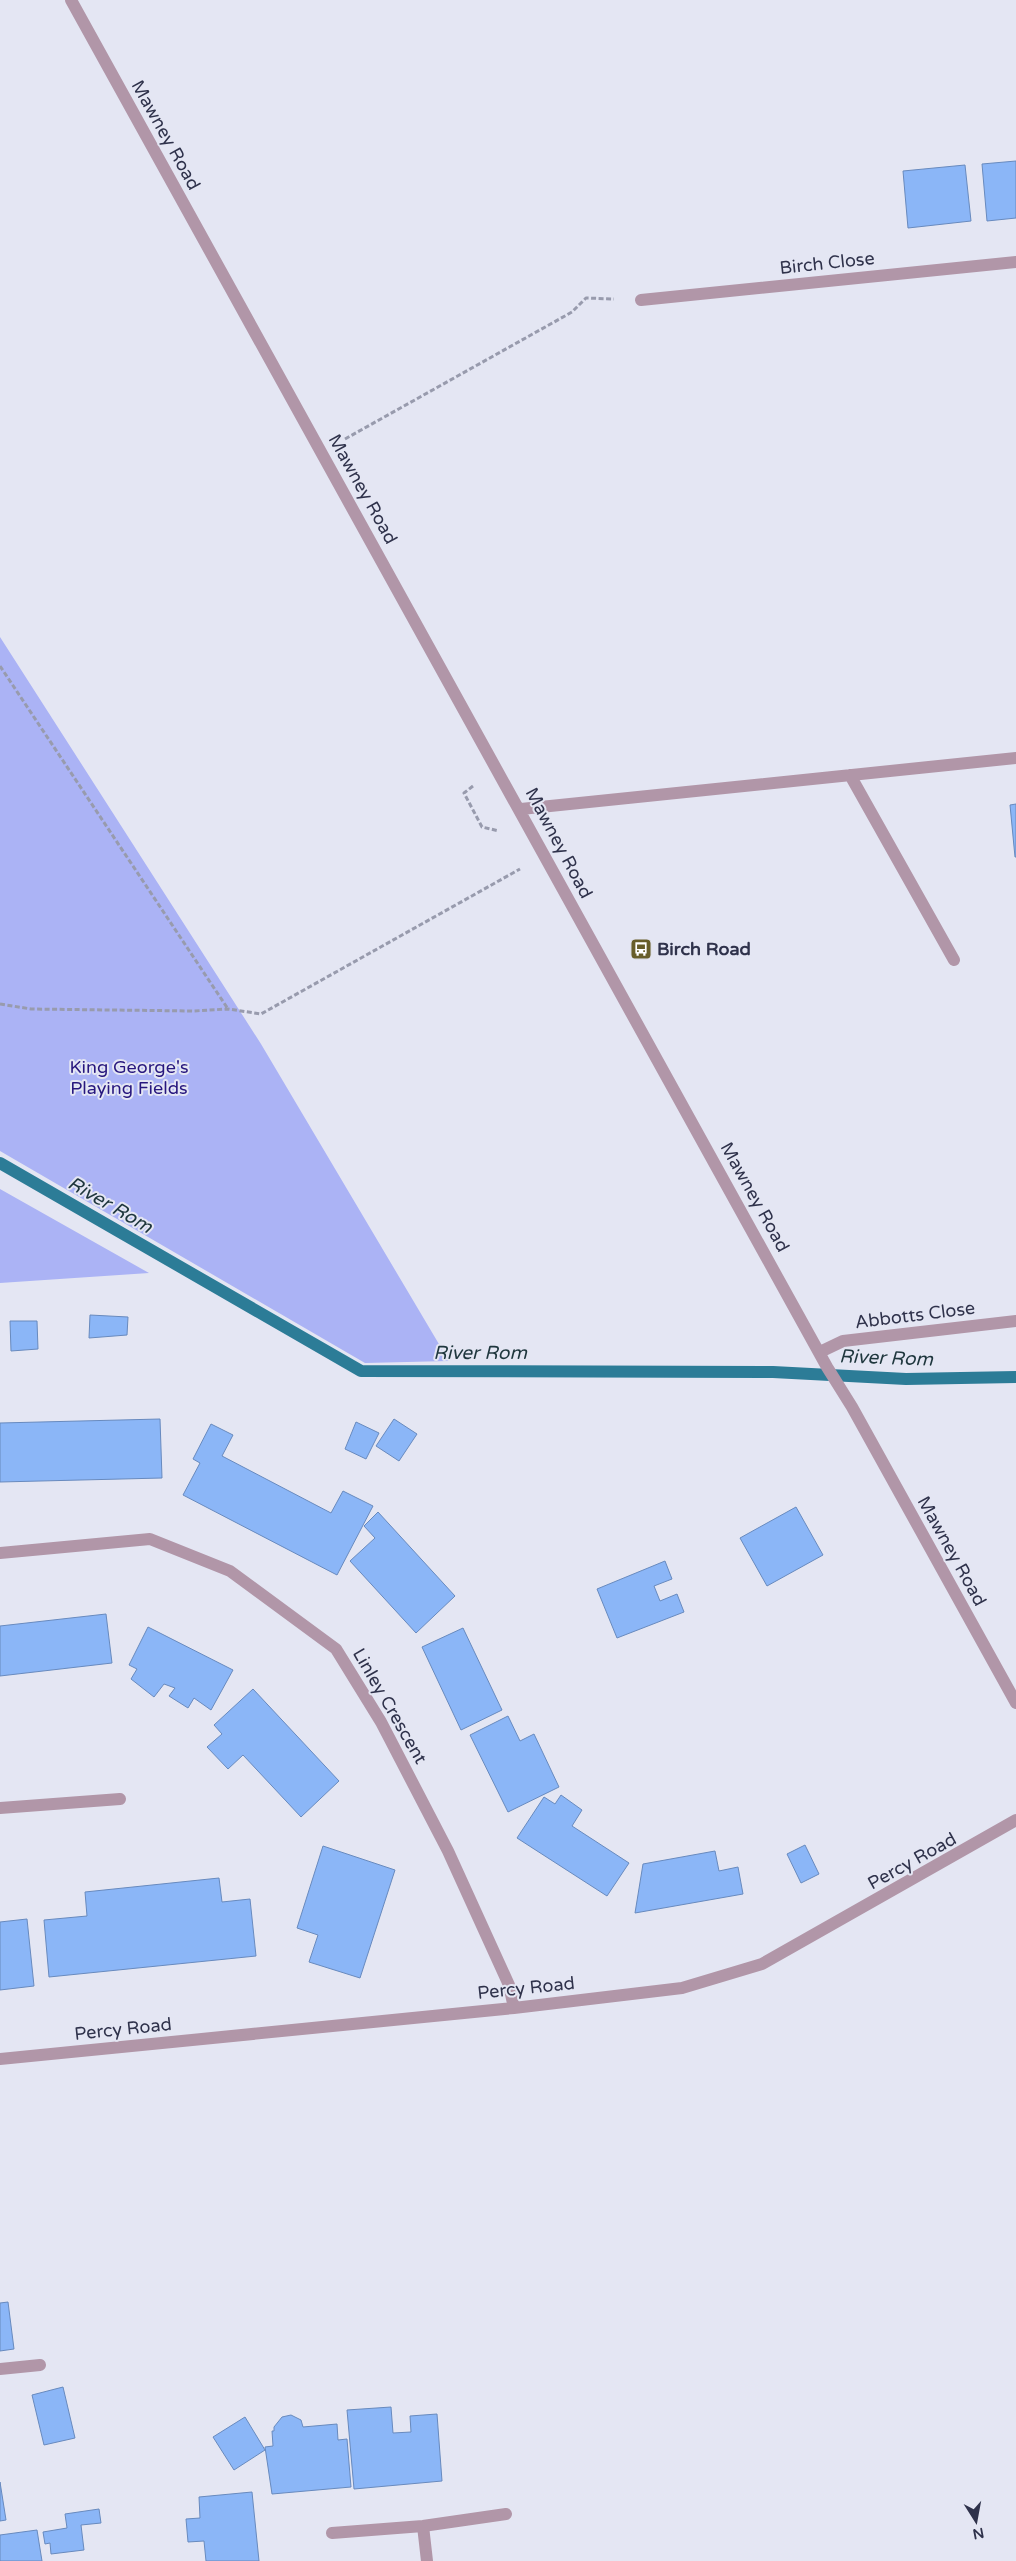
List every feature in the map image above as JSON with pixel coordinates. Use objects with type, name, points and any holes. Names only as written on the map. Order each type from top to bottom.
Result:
[{"type":"street","name":"Mawney Road","points":[[72,0],[827,1367],[852,1407],[1016,1703]]},
{"type":"street","name":"Birch Close","points":[[641,300],[1016,262]]},
{"type":"street","points":[[521,810],[1016,758]]},
{"type":"street","points":[[850,775],[954,960]]},
{"type":"street","name":"Abbotts Close","points":[[820,1352],[844,1341],[1016,1321]]},
{"type":"street","name":"Linley Crescent","points":[[0,1553],[150,1539],[230,1571],[336,1649],[381,1722],[448,1851],[509,1985],[514,2008]]},
{"type":"street","points":[[0,1808],[120,1799]]},
{"type":"street","name":"Percy Road","points":[[0,2059],[514,2008],[682,1988],[762,1964],[981,1842],[1016,1820]]},
{"type":"street","points":[[0,2369],[40,2365]]},
{"type":"street","points":[[332,2533],[423,2526],[506,2514]]},
{"type":"street","points":[[423,2526],[427,2561]]},
{"type":"path","points":[[322,452],[572,312],[586,298],[641,300]]},
{"type":"path","points":[[0,666],[228,1009]]},
{"type":"path","points":[[473,786],[464,794],[482,827],[499,831],[503,839]]},
{"type":"path","points":[[0,1004],[31,1009],[193,1011],[228,1009],[261,1014],[521,869],[516,861]]},
{"type":"green space","name":"King George's Playing Fields","points":[[0,637],[261,1044],[449,1361],[365,1363],[0,1151]]},
{"type":"green space","points":[[0,1189],[149,1273],[0,1283]]},
{"type":"building","points":[[1016,161],[1016,218],[987,221],[982,164]]},
{"type":"building","points":[[965,165],[971,221],[908,228],[903,171]]},
{"type":"building","points":[[1016,804],[1016,857],[1015,857],[1010,805]]},
{"type":"building","points":[[90,1315],[128,1317],[127,1335],[89,1338]]},
{"type":"building","points":[[10,1321],[37,1321],[38,1349],[11,1351]]},
{"type":"building","points":[[160,1419],[162,1478],[0,1482],[0,1423]]},
{"type":"building","points":[[394,1419],[417,1434],[399,1461],[376,1446]]},
{"type":"building","points":[[356,1422],[379,1433],[366,1459],[345,1449]]},
{"type":"building","points":[[211,1424],[233,1435],[222,1456],[331,1513],[343,1491],[373,1506],[337,1575],[183,1495],[200,1463],[193,1459]]},
{"type":"building","points":[[796,1507],[823,1555],[767,1586],[740,1538]]},
{"type":"building","points":[[378,1512],[455,1596],[416,1633],[350,1561],[375,1538],[364,1526]]},
{"type":"building","points":[[665,1561],[672,1579],[654,1586],[660,1601],[677,1594],[684,1612],[617,1638],[597,1589]]},
{"type":"building","points":[[106,1614],[112,1663],[0,1676],[0,1626]]},
{"type":"building","points":[[148,1627],[233,1670],[211,1710],[194,1698],[188,1708],[169,1696],[175,1688],[164,1684],[154,1697],[131,1679],[137,1669],[129,1665]]},
{"type":"building","points":[[463,1628],[502,1710],[461,1730],[422,1647]]},
{"type":"building","points":[[253,1689],[339,1781],[301,1817],[243,1755],[228,1769],[207,1747],[222,1734],[214,1725]]},
{"type":"building","points":[[508,1716],[520,1741],[534,1734],[559,1787],[508,1812],[470,1735]]},
{"type":"building","points":[[561,1795],[582,1810],[572,1826],[629,1863],[607,1896],[517,1838],[544,1797],[555,1804]]},
{"type":"building","points":[[805,1845],[819,1874],[801,1883],[787,1854]]},
{"type":"building","points":[[323,1846],[395,1870],[360,1978],[309,1962],[318,1935],[297,1928]]},
{"type":"building","points":[[715,1851],[719,1871],[738,1867],[743,1894],[635,1913],[643,1864]]},
{"type":"building","points":[[219,1878],[222,1902],[250,1899],[256,1956],[49,1977],[44,1920],[87,1916],[85,1892]]},
{"type":"building","points":[[27,1919],[34,1986],[0,1990],[0,1922]]},
{"type":"building","points":[[8,2302],[14,2349],[0,2351],[0,2303]]},
{"type":"building","points":[[63,2387],[75,2438],[44,2445],[32,2395]]},
{"type":"building","points":[[391,2407],[393,2433],[411,2432],[410,2416],[437,2414],[442,2481],[354,2489],[347,2410]]},
{"type":"building","points":[[291,2415],[301,2420],[303,2427],[337,2424],[338,2440],[347,2439],[351,2487],[272,2494],[265,2447],[273,2446],[272,2431],[274,2431],[274,2427],[282,2417]]},
{"type":"building","points":[[245,2417],[265,2450],[234,2470],[213,2437]]},
{"type":"building","points":[[0,2482],[6,2520],[0,2521]]},
{"type":"building","points":[[252,2492],[259,2561],[206,2561],[204,2541],[188,2542],[186,2519],[200,2518],[199,2497]]},
{"type":"building","points":[[99,2509],[101,2523],[81,2525],[84,2550],[51,2554],[50,2543],[45,2544],[43,2532],[67,2528],[65,2514]]},
{"type":"building","points":[[37,2530],[42,2561],[0,2561],[0,2535]]},
{"type":"waterway","name":"River Rom","points":[[0,1163],[361,1371],[773,1372],[906,1379],[1016,1377]]},
{"type":"place","name":"Birch Road","points":[[641,949]]}]
